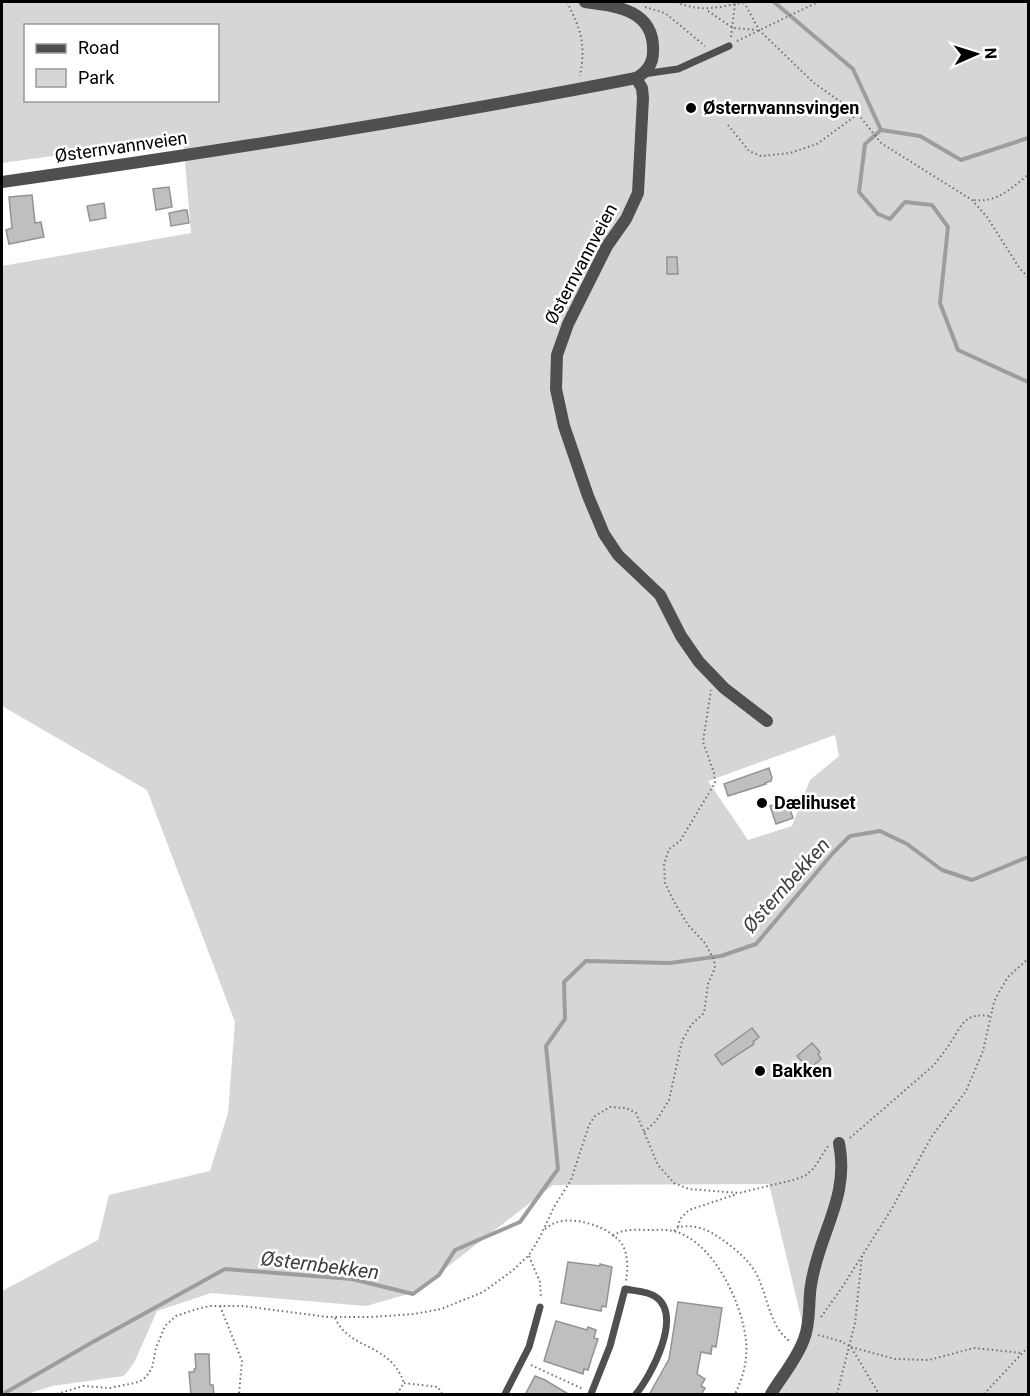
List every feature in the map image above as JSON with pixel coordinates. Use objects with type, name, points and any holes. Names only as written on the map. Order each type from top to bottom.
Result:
[{"type":"street","points":[[585,2],[618,7],[637,15],[648,26],[653,39],[652,64],[640,76]]},
{"type":"street","name":"Østernvannveien","points":[[2,182],[181,157],[577,89],[640,76],[643,98],[638,193],[626,219],[607,246],[568,324],[557,355],[556,389],[564,426],[588,496],[604,534],[618,555],[660,595],[689,649],[712,676],[767,722]]},
{"type":"street","points":[[771,1395],[807,1332],[815,1262],[840,1190],[842,1163],[839,1143]]},
{"type":"lane","points":[[640,76],[678,69],[729,46]]},
{"type":"lane","points":[[592,1394],[610,1346],[624,1289],[656,1297],[663,1304],[666,1313],[664,1335],[657,1360],[636,1395]]},
{"type":"lane","points":[[505,1395],[529,1347],[540,1307]]},
{"type":"path","points":[[567,2],[580,29],[583,48],[577,89]]},
{"type":"path","points":[[676,2],[690,8],[706,10],[745,2],[759,30],[814,83],[858,114],[881,143],[972,200],[987,217],[1020,269],[1029,277]]},
{"type":"path","points":[[729,46],[818,2]]},
{"type":"path","points":[[729,46],[735,3]]},
{"type":"path","points":[[643,6],[665,13],[712,53]]},
{"type":"path","points":[[706,10],[733,28],[759,30]]},
{"type":"path","points":[[728,125],[749,151],[761,156],[790,153],[817,144],[858,114]]},
{"type":"path","points":[[972,200],[983,202],[994,200],[1029,175]]},
{"type":"path","points":[[644,1132],[656,1121],[669,1100],[682,1041],[691,1025],[704,1013],[708,984],[715,968],[710,951],[681,916],[665,883],[664,864],[669,849],[680,841],[715,783],[714,773],[703,742],[712,676]]},
{"type":"path","points":[[1022,1353],[974,1348],[929,1360],[895,1359],[807,1332],[827,1309],[896,1200],[932,1136],[966,1091],[983,1051],[994,1002],[1003,983],[1029,959]]},
{"type":"path","points":[[674,1231],[685,1212],[739,1193],[805,1176],[814,1168],[827,1146],[855,1135],[934,1065],[965,1020],[977,1015],[990,1016]]},
{"type":"path","points":[[57,1395],[83,1386],[110,1388],[139,1382],[149,1373],[160,1336],[171,1319],[180,1313],[219,1306],[254,1306],[335,1317],[414,1314],[451,1306],[494,1286],[529,1256],[571,1180],[587,1131],[595,1116],[610,1107],[626,1108],[636,1113],[658,1164],[678,1186],[739,1193]]},
{"type":"path","points":[[544,1229],[555,1223],[573,1221],[599,1228],[613,1236],[624,1248],[627,1275]]},
{"type":"path","points":[[678,1227],[700,1228],[710,1232],[727,1243],[747,1261],[758,1277],[779,1330],[785,1338],[801,1346]]},
{"type":"path","points":[[613,1236],[620,1231],[629,1230],[674,1231],[693,1241],[711,1257],[740,1311],[746,1340],[743,1375],[735,1395]]},
{"type":"path","points":[[837,1395],[851,1347],[859,1296],[862,1253]]},
{"type":"path","points":[[529,1256],[540,1282],[540,1307]]},
{"type":"path","points":[[219,1306],[242,1361],[239,1395]]},
{"type":"path","points":[[335,1317],[347,1334],[388,1358],[399,1371],[404,1383]]},
{"type":"path","points":[[851,1347],[879,1395]]},
{"type":"path","points":[[984,1395],[1029,1347]]},
{"type":"path","points":[[523,1362],[583,1389]]},
{"type":"path","points":[[397,1395],[404,1383]]},
{"type":"path","points":[[404,1383],[438,1387],[442,1395]]},
{"type":"green space","points":[[2,2],[1028,2],[1028,1394],[776,1394],[805,1334],[769,1184],[553,1185],[415,1292],[366,1306],[211,1293],[157,1311],[134,1363],[124,1376],[52,1386],[27,1394],[2,1394],[2,1291],[98,1240],[109,1195],[210,1171],[228,1113],[235,1022],[147,790],[2,706],[2,266],[191,233],[183,138],[2,163]],"holes":[[[835,735],[839,756],[810,780],[792,826],[748,840],[708,781]]]},
{"type":"building","points":[[169,187],[172,207],[156,210],[153,189]]},
{"type":"building","points":[[32,195],[35,223],[41,222],[44,237],[9,244],[6,230],[12,228],[9,197]]},
{"type":"building","points":[[104,203],[106,218],[90,221],[87,206]]},
{"type":"building","points":[[187,210],[189,223],[171,226],[169,213]]},
{"type":"building","points":[[667,257],[677,257],[678,274],[667,274]]},
{"type":"building","points":[[769,768],[771,781],[728,796],[724,784]]},
{"type":"building","points":[[787,800],[793,818],[776,824],[770,806]]},
{"type":"building","points":[[752,1028],[759,1037],[753,1042],[754,1044],[722,1065],[715,1055]]},
{"type":"building","points":[[812,1043],[820,1052],[818,1054],[821,1059],[809,1069],[797,1056]]},
{"type":"building","points":[[568,1262],[612,1267],[606,1307],[602,1306],[601,1311],[561,1303]]},
{"type":"building","points":[[678,1302],[722,1308],[716,1347],[712,1346],[711,1354],[701,1352],[697,1374],[705,1379],[701,1386],[705,1388],[701,1395],[649,1395],[669,1359]]},
{"type":"building","points":[[556,1321],[587,1330],[588,1327],[596,1330],[594,1338],[598,1339],[588,1370],[584,1369],[583,1374],[544,1361]]},
{"type":"building","points":[[195,1354],[209,1354],[210,1385],[213,1385],[214,1395],[191,1395],[189,1372],[194,1372],[196,1369]]},
{"type":"building","points":[[535,1376],[545,1380],[570,1395],[525,1395]]},
{"type":"waterway","points":[[774,2],[853,69],[881,130]]},
{"type":"waterway","name":"Østernbekken","points":[[1028,138],[961,160],[920,136],[881,130],[865,144],[859,192],[878,214],[890,219],[905,202],[932,205],[948,227],[940,303],[958,350],[1028,382]]},
{"type":"waterway","name":"Østernbekken","points":[[3,1394],[225,1269],[352,1279],[413,1294],[439,1275],[455,1250],[520,1222],[558,1169],[546,1046],[565,1019],[564,982],[586,961],[670,963],[721,956],[756,944],[850,836],[880,831],[907,844],[942,870],[972,880],[1028,857]]},
{"type":"place","name":"Østernvannsvingen","points":[[691,108]]},
{"type":"place","name":"Dælihuset","points":[[762,803]]},
{"type":"place","name":"Bakken","points":[[760,1071]]}]
